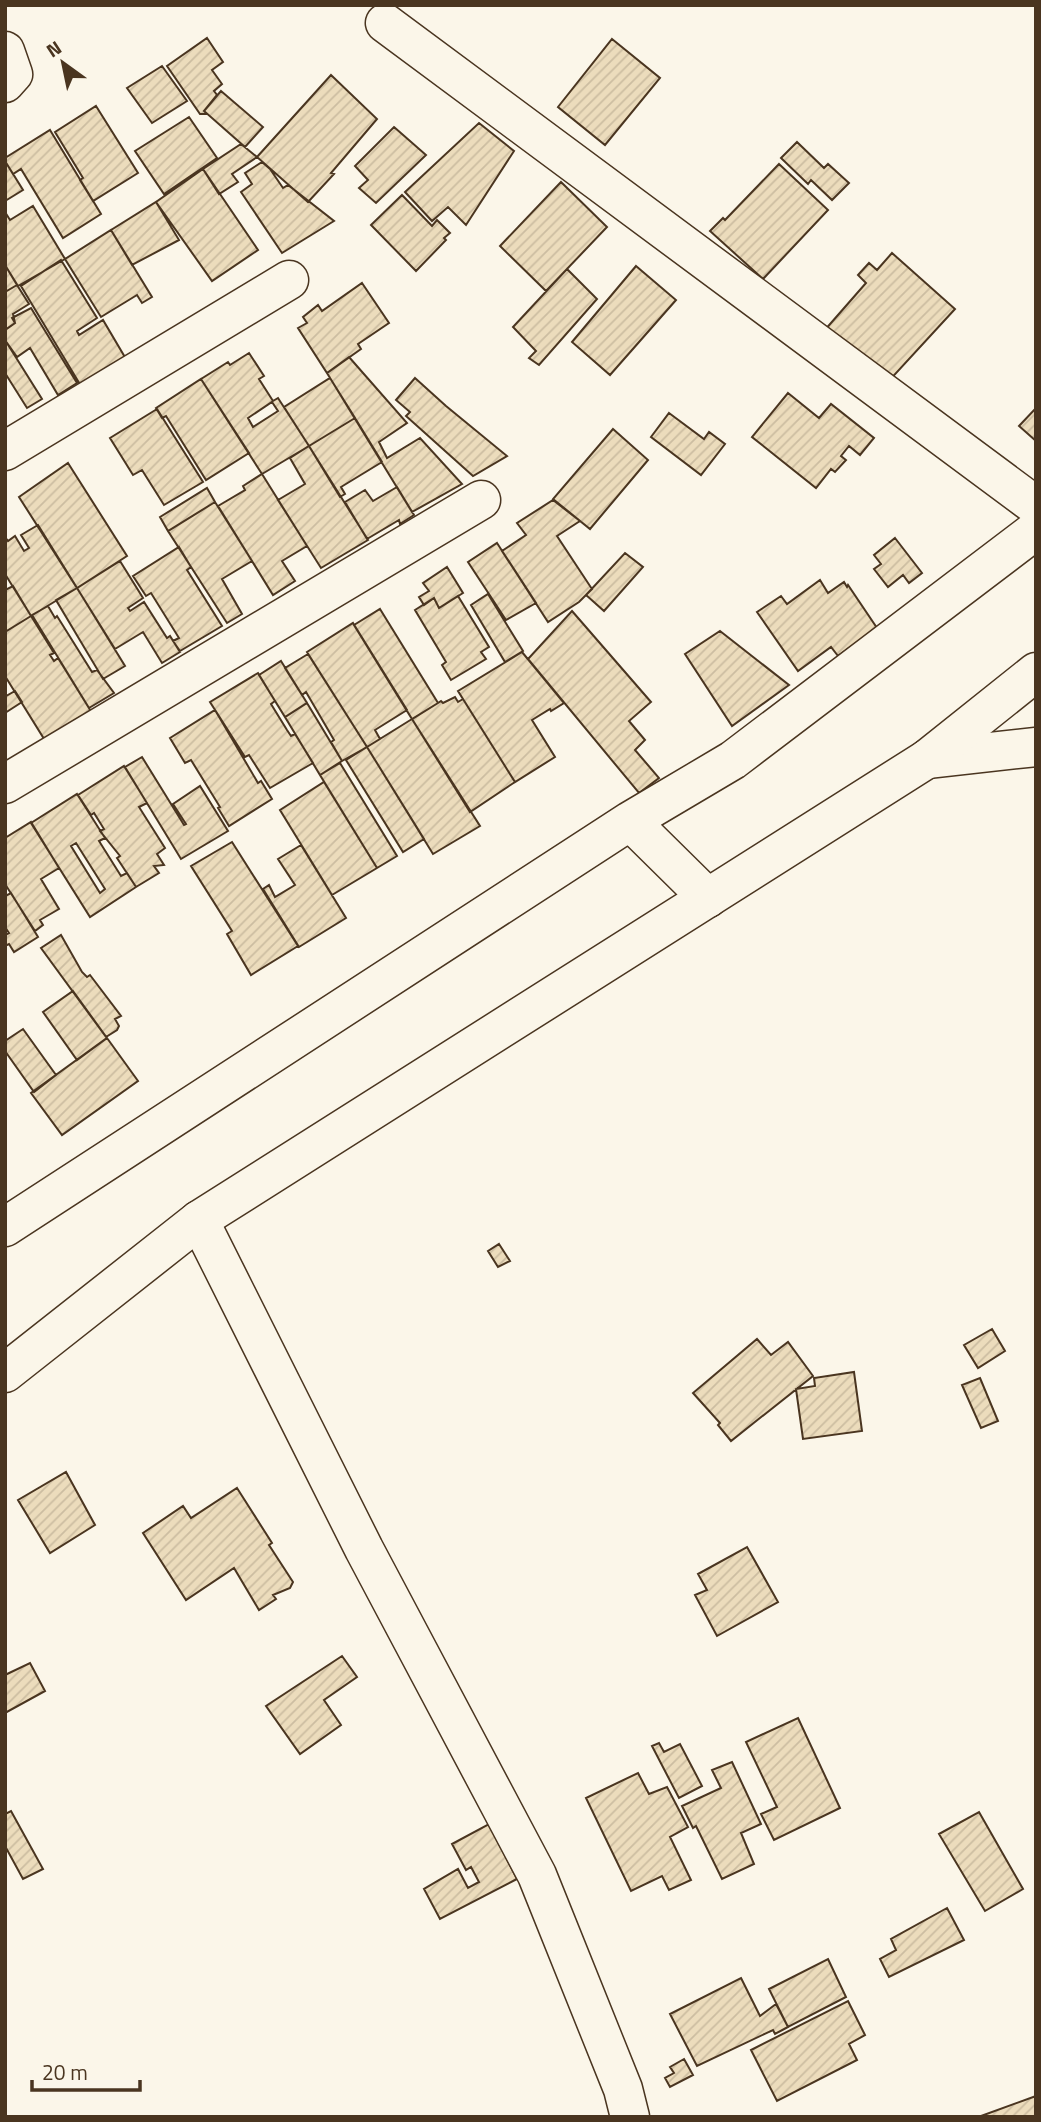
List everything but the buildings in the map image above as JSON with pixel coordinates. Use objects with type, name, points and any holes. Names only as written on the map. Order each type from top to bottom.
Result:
[{"type":"street","points":[[385,23],[1036,506]]},
{"type":"street","points":[[5,51],[13,74],[5,83]]},
{"type":"street","points":[[5,451],[289,280]]},
{"type":"street","points":[[5,784],[481,500]]},
{"type":"street","points":[[5,1227],[630,821],[733,760],[1036,530]]},
{"type":"street","points":[[6,1372],[199,1220],[927,759],[1036,672]]},
{"type":"street","points":[[927,759],[1036,747]]},
{"type":"street","points":[[630,821],[708,898]]},
{"type":"street","points":[[199,1220],[364,1549],[537,1875],[623,2089],[630,2117]]}]
